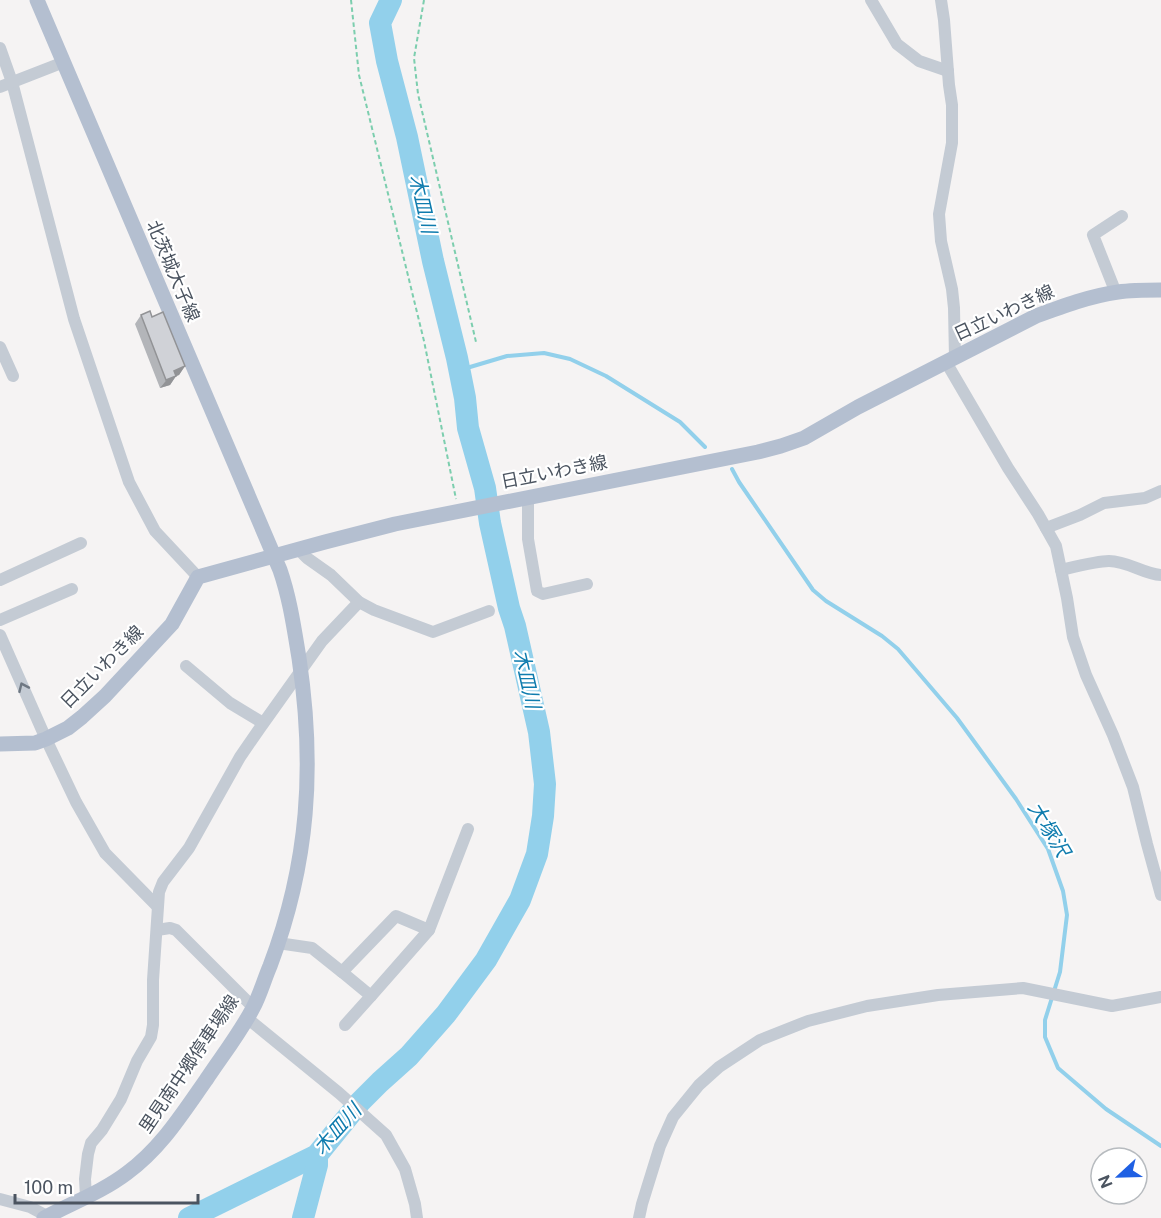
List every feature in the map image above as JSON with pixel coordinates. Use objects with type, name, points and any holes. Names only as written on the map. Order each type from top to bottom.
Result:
[{"type":"main road","name":"北茨城大子線","points":[[37,0],[275,556]]},
{"type":"main road","name":"日立いわき線","points":[[0,744],[35,743],[68,728],[82,717],[105,696],[172,624],[198,577],[395,524],[781,446],[804,438],[858,407],[1036,316],[1082,300],[1116,293],[1161,290]]},
{"type":"main road","name":"里見南中郷停車場線","points":[[46,1217],[102,1189],[127,1173],[165,1138],[250,1013],[278,944],[298,871],[306,814],[308,758],[306,706],[292,612],[275,556]]},
{"type":"street","points":[[871,0],[897,44],[919,61],[948,71]]},
{"type":"street","points":[[941,0],[952,105],[952,143],[939,214],[941,241],[954,308],[950,360],[1008,468],[1056,546],[1073,637],[1086,675],[1133,787],[1161,895]]},
{"type":"street","points":[[0,48],[6,85],[74,319],[129,482],[155,531],[198,577]]},
{"type":"street","points":[[6,85],[64,62]]},
{"type":"street","points":[[1116,293],[1093,235],[1122,216]]},
{"type":"street","points":[[0,346],[13,376]]},
{"type":"street","points":[[1046,528],[1104,503],[1145,498],[1161,491]]},
{"type":"street","points":[[520,499],[537,591],[543,594],[587,584]]},
{"type":"street","points":[[0,580],[81,543]]},
{"type":"street","points":[[298,549],[331,575],[359,602],[433,632],[489,611]]},
{"type":"street","points":[[1061,570],[1109,561],[1131,565],[1161,575]]},
{"type":"street","points":[[0,620],[72,589]]},
{"type":"street","points":[[87,1197],[85,1179],[91,1143],[122,1099],[137,1061],[151,1037],[157,906],[163,882],[189,848],[240,757],[263,723],[322,641],[359,602]]},
{"type":"street","points":[[0,635],[76,802],[105,853],[157,906]]},
{"type":"street","points":[[186,666],[230,703],[263,723]]},
{"type":"street","points":[[345,1025],[429,930],[468,829]]},
{"type":"street","points":[[342,972],[396,916],[429,930]]},
{"type":"street","points":[[157,930],[170,928],[176,930],[250,1013],[386,1135],[405,1168],[417,1218]]},
{"type":"street","points":[[278,944],[312,948],[371,996]]},
{"type":"street","points":[[639,1218],[660,1146],[673,1117],[699,1084],[719,1066],[760,1040],[808,1021],[867,1006],[938,995],[1023,988],[1112,1006],[1161,997]]},
{"type":"street","points":[[0,1199],[30,1207],[46,1217]]},
{"type":"path","points":[[424,0],[414,58],[418,94],[476,342]]},
{"type":"path","points":[[351,1],[359,75],[464,510]]},
{"type":"building","points":[[150,311],[152,317],[163,312],[185,366],[174,371],[176,376],[166,380],[141,315]]},
{"type":"waterway","name":"木皿川","points":[[189,1218],[317,1155],[360,1102],[409,1056],[446,1014],[486,960],[520,900],[537,854],[545,784],[539,732],[490,523],[485,488],[468,428],[457,358],[433,261],[407,137],[387,61],[380,23],[391,0]]},
{"type":"waterway","points":[[460,370],[507,356],[544,353],[570,359],[606,376],[680,422],[705,447]]},
{"type":"waterway","name":"大塚沢","points":[[732,469],[813,590],[898,649],[957,718],[1016,799],[1048,849],[1063,891],[1067,915],[1060,972],[1045,1020],[1045,1037],[1058,1068],[1106,1109],[1161,1146]]},
{"type":"waterway","points":[[303,1218],[317,1165],[317,1155]]}]
